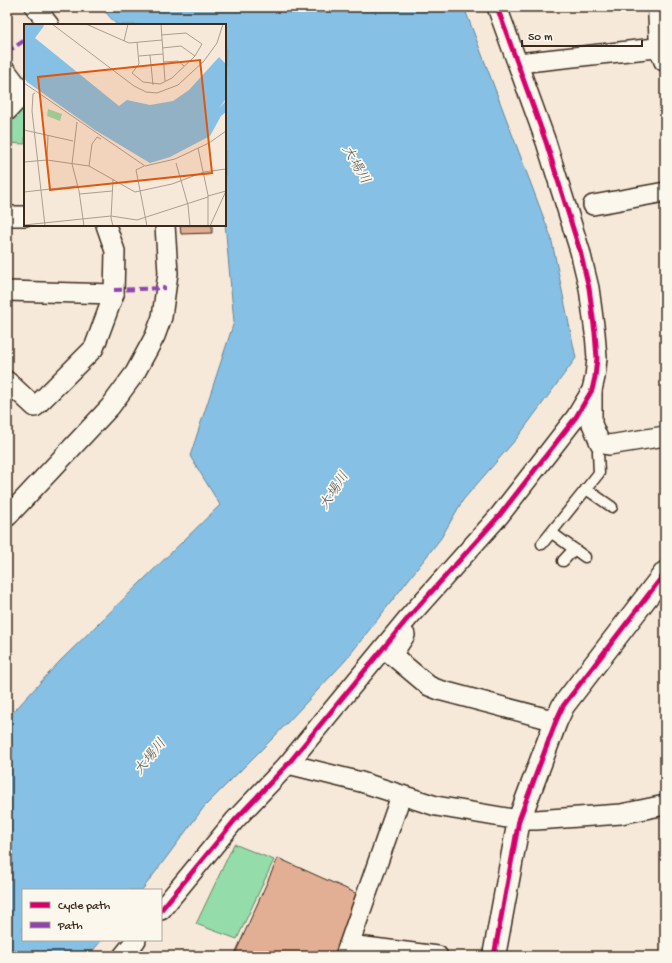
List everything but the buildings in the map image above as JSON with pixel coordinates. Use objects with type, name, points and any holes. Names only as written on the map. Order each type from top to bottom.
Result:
[{"type":"street","points":[[35,7],[48,24]]},
{"type":"street","points":[[497,7],[518,63],[568,210],[585,273],[594,326],[597,358],[592,390],[592,424],[600,443],[608,445],[665,436]]},
{"type":"street","points":[[518,63],[664,51],[659,7]]},
{"type":"street","points":[[7,72],[24,95],[7,112]]},
{"type":"street","points":[[593,205],[665,192]]},
{"type":"street","points":[[7,216],[24,216]]},
{"type":"street","points":[[7,380],[35,408],[94,348],[114,294],[114,251],[106,226]]},
{"type":"street","points":[[7,517],[110,407],[135,372],[155,336],[162,317],[168,273],[164,226]]},
{"type":"street","points":[[7,291],[114,294]]},
{"type":"street","points":[[162,909],[235,820],[288,764],[408,618],[499,516],[576,417],[592,390]]},
{"type":"street","points":[[494,956],[519,820],[563,706],[662,581]]},
{"type":"street","points":[[408,618],[407,632],[392,655],[429,686],[556,722]]},
{"type":"street","points":[[288,764],[323,774],[360,782],[436,806],[519,820],[621,814],[665,806]]},
{"type":"street","points":[[401,796],[347,950],[438,956]]},
{"type":"street","points":[[123,956],[135,941]]},
{"type":"lane","points":[[542,544],[599,473],[598,452],[600,443]]},
{"type":"lane","points":[[586,489],[612,507]]},
{"type":"lane","points":[[552,533],[584,556]]},
{"type":"lane","points":[[563,562],[574,549]]},
{"type":"green space","points":[[19,109],[24,109],[24,144],[7,143],[7,121]]},
{"type":"green space","points":[[234,844],[274,860],[237,939],[196,924]]},
{"type":"water","name":"大場川","points":[[101,7],[464,7],[551,237],[576,358],[517,438],[463,500],[441,538],[345,661],[272,739],[204,807],[143,889],[22,889],[22,941],[101,941],[88,956],[7,956],[7,719],[60,661],[220,505],[190,456],[234,322],[225,226],[226,24],[116,24]]},
{"type":"marked path","points":[[7,52],[24,41]]},
{"type":"marked path","points":[[114,290],[166,288]]},
{"type":"cycle path","points":[[162,909],[235,820],[288,764],[408,618],[499,516],[576,417],[592,390],[597,358],[595,333],[589,288],[580,251],[546,142],[497,7]]},
{"type":"cycle path","points":[[494,956],[519,820],[556,721],[563,706],[665,573]]}]
